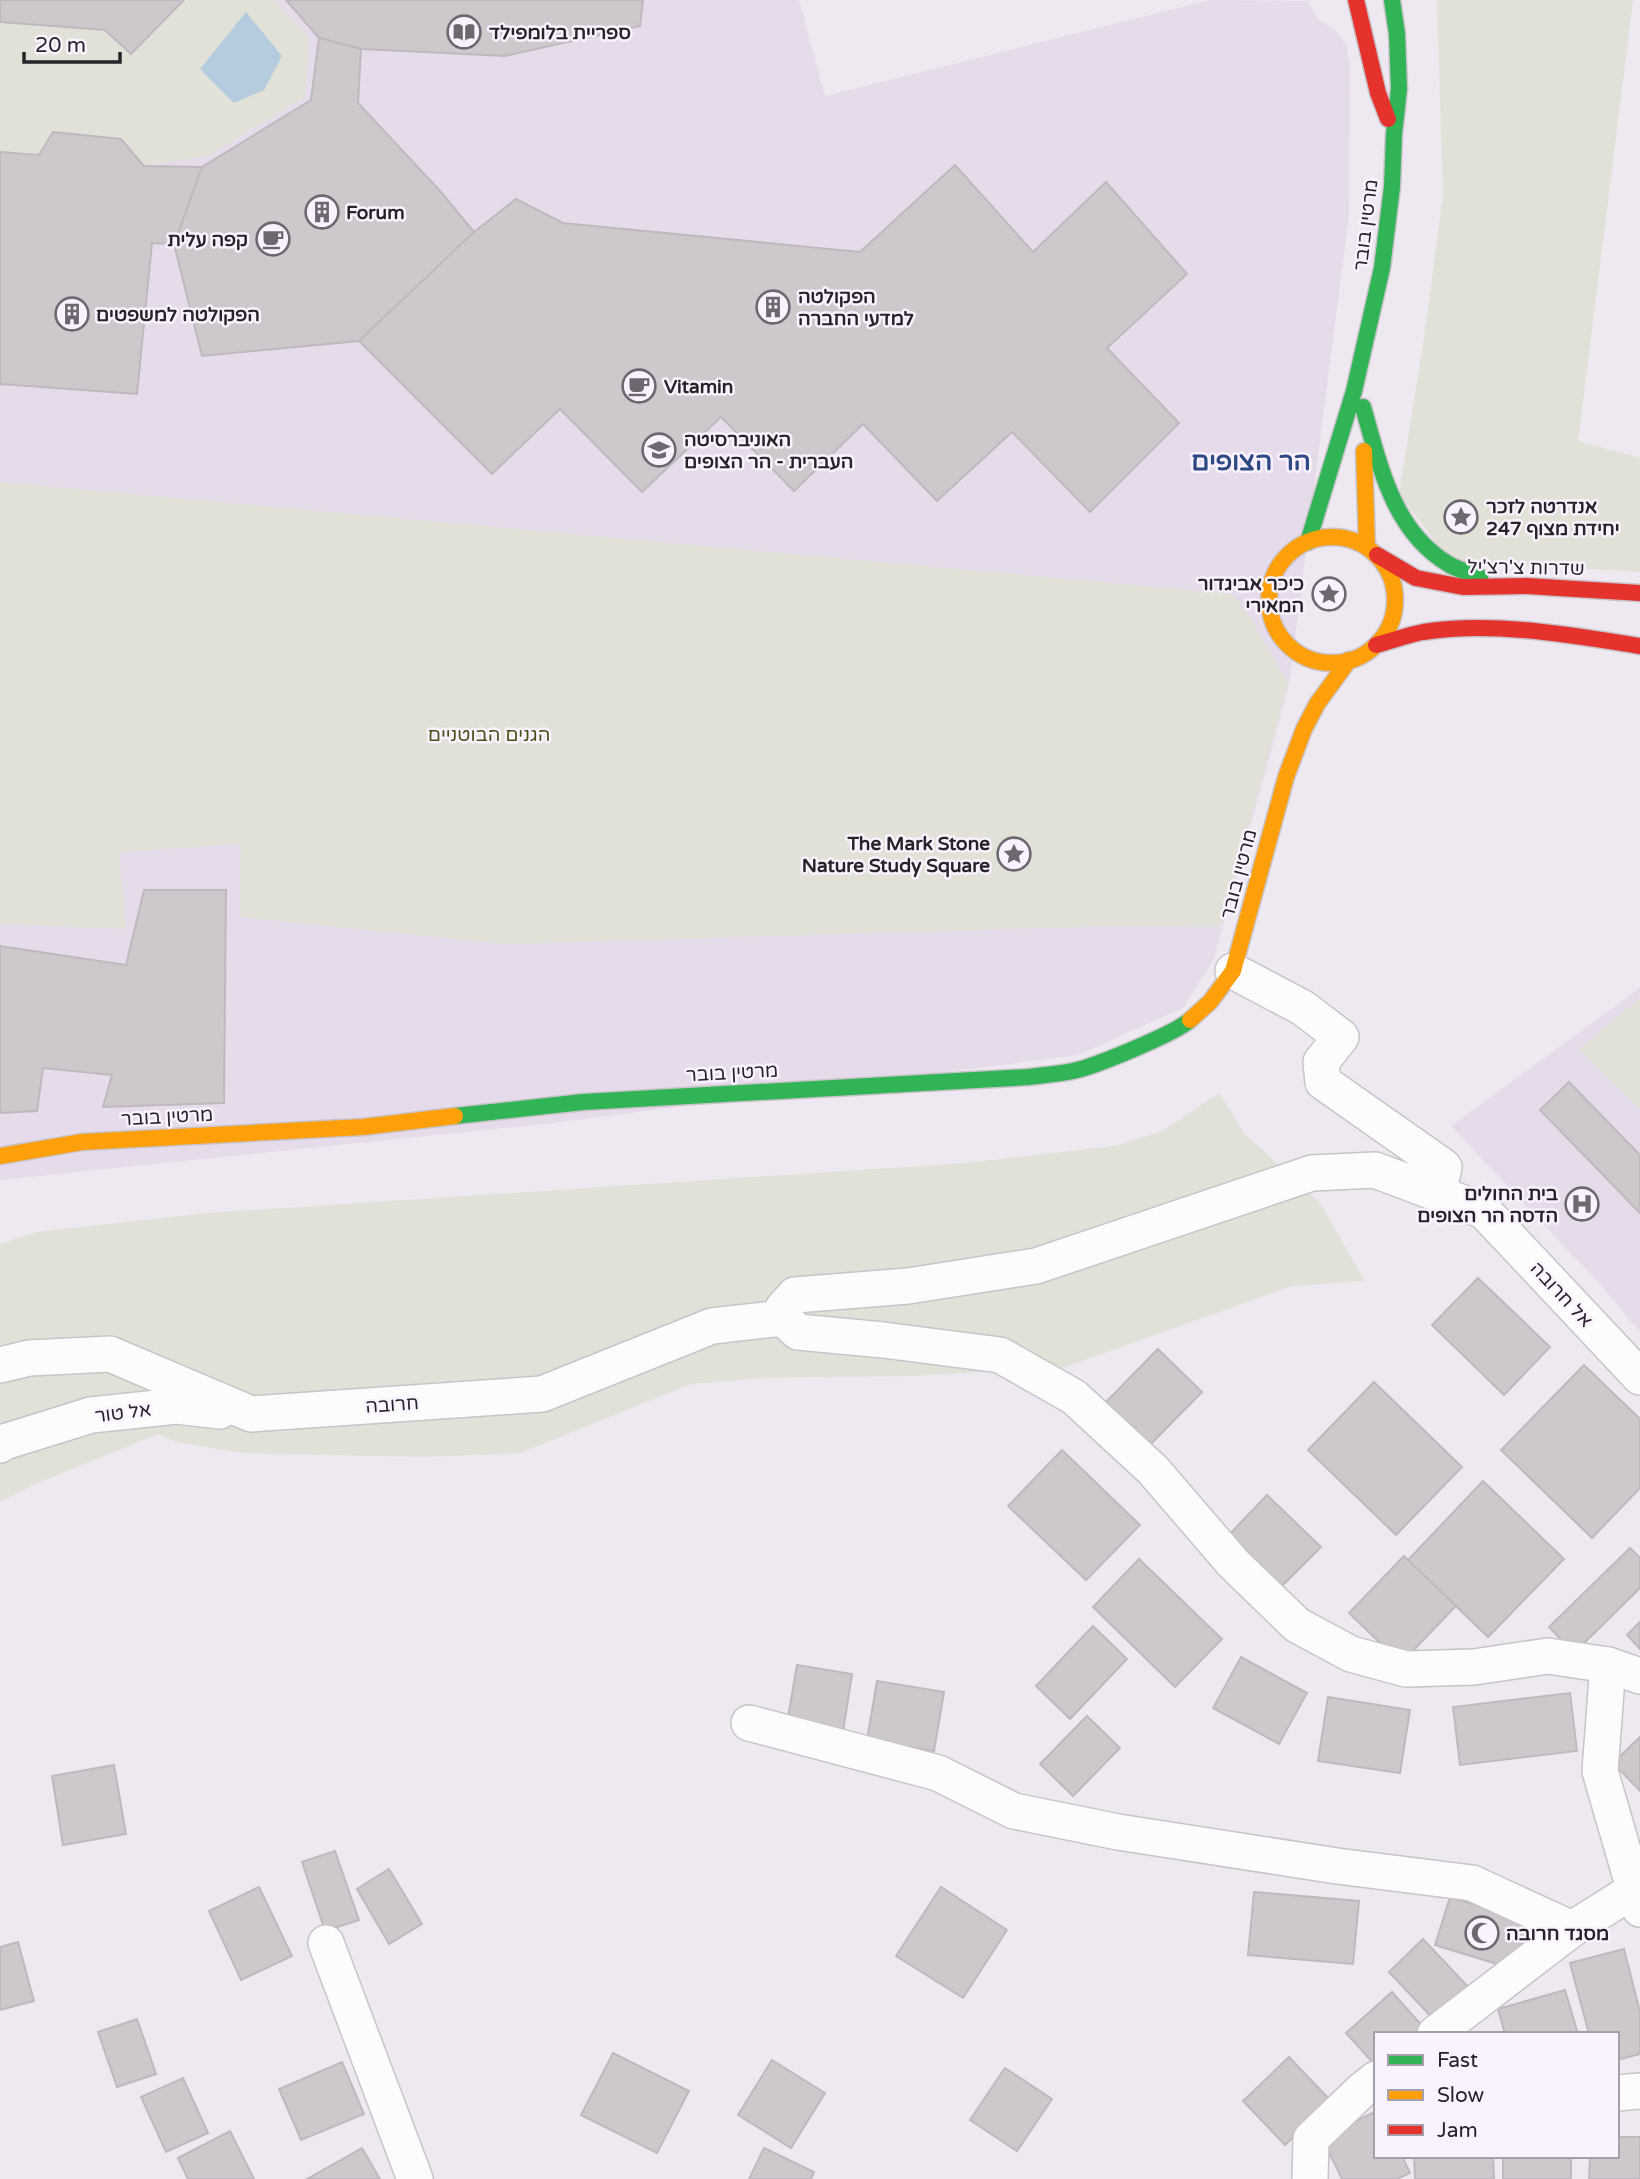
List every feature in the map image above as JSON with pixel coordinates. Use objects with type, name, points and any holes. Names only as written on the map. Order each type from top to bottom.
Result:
[{"type":"street","name":"מרטין בובר","points":[[1356,0],[1378,93],[1394,134]]},
{"type":"street","name":"מרטין בובר","points":[[1308,542],[1339,444],[1371,320],[1390,216],[1399,65],[1392,0]]},
{"type":"street","name":"מרטין בובר","points":[[1371,320],[1363,407],[1364,518],[1372,551]]},
{"type":"street","points":[[1363,407],[1387,490],[1402,520],[1415,536],[1448,565],[1487,579],[1527,586]]},
{"type":"street","points":[[1328,537],[1348,539],[1372,551],[1388,571],[1395,590],[1395,610],[1388,629],[1376,645],[1359,657],[1339,663],[1300,661],[1275,626],[1270,608],[1270,589],[1278,569],[1291,553],[1308,542],[1328,537]]},
{"type":"street","name":"שדרות צ'רצ'יל","points":[[1372,551],[1416,578],[1463,587],[1527,586],[1640,593]]},
{"type":"street","points":[[1376,645],[1432,631],[1468,630],[1507,631],[1640,646]]},
{"type":"street","name":"מרטין בובר","points":[[1286,776],[1317,704],[1349,660]]},
{"type":"street","name":"מרטין בובר","points":[[0,1156],[82,1142],[363,1127],[583,1101],[1029,1077],[1075,1071],[1184,1026],[1210,1002],[1233,971],[1286,776],[1299,705]]},
{"type":"street","points":[[1233,971],[1303,1008],[1341,1037],[1321,1062],[1323,1082],[1444,1167],[1438,1194],[1374,1170],[1312,1172],[1036,1266],[908,1286],[795,1295],[783,1308],[783,1318],[798,1332],[1000,1355],[1074,1397],[1153,1471],[1233,1563],[1297,1625],[1351,1654],[1406,1669],[1474,1667],[1548,1656],[1624,1670],[1600,1771],[1637,1900],[1572,1929],[1438,2032]]},
{"type":"street","name":"אל חרובה","points":[[1438,1194],[1484,1211],[1640,1377]]},
{"type":"street","name":"חרובה","points":[[0,1365],[29,1359],[110,1354],[251,1414],[542,1394],[712,1326],[783,1318]]},
{"type":"street","name":"אל טור","points":[[0,1445],[91,1415],[177,1406],[251,1414]]},
{"type":"street","points":[[749,1723],[938,1773],[1014,1811],[1159,1838],[1336,1866],[1472,1883],[1572,1929]]},
{"type":"street","points":[[326,1943],[415,2179]]},
{"type":"street","points":[[1310,2179],[1311,2139],[1374,2081]]},
{"type":"street","points":[[1619,2093],[1640,2091]]},
{"type":"shaded area","name":"האוניברסיטה העברית - הר הצופים","points":[[0,0],[799,0],[825,96],[1210,0],[1308,1],[1318,19],[1335,30],[1347,46],[1350,69],[1349,214],[1289,685],[1214,959],[1183,1008],[1078,1055],[553,1123],[0,1180]]},
{"type":"shaded area","name":"בית החולים הדסה הר הצופים","points":[[1640,988],[1640,1332],[1598,1282],[1451,1126]]},
{"type":"green space","points":[[184,0],[274,0],[309,38],[305,97],[208,156],[144,166],[121,139],[53,132],[39,155],[0,152],[0,22],[105,30],[131,53]]},
{"type":"green space","points":[[1437,0],[1633,0],[1578,441],[1640,458],[1640,572],[1450,561],[1399,494],[1443,195]]},
{"type":"green space","name":"הגנים הבוטניים","points":[[0,482],[1232,594],[1250,617],[1288,684],[1221,927],[1110,926],[505,944],[240,917],[241,844],[119,852],[126,929],[0,924]]},
{"type":"green space","points":[[1640,998],[1640,1109],[1579,1049]]},
{"type":"green space","points":[[1219,1093],[1244,1133],[1320,1203],[1365,1281],[1292,1286],[1065,1367],[913,1376],[764,1378],[691,1384],[520,1453],[424,1457],[242,1453],[176,1442],[158,1434],[35,1484],[0,1502],[0,1244],[36,1232],[207,1213],[965,1163],[1114,1146],[1161,1132]]},
{"type":"water","points":[[246,12],[282,56],[264,90],[234,103],[200,69]]},
{"type":"building","points":[[0,0],[184,0],[131,54],[105,30],[0,22]]},
{"type":"building","name":"ספריית בלומפילד","points":[[286,0],[643,0],[640,26],[505,56],[361,49],[319,38]]},
{"type":"building","name":"Forum","points":[[319,38],[361,49],[358,103],[441,192],[474,232],[359,341],[202,356],[174,244],[202,167],[311,100]]},
{"type":"building","name":"הפקולטה למשפטים","points":[[53,132],[121,139],[144,166],[202,167],[174,244],[152,243],[137,394],[0,384],[0,152],[39,155]]},
{"type":"building","name":"הפקולטה למדעי החברה","points":[[955,165],[1033,252],[1106,182],[1187,274],[1107,348],[1179,423],[1090,512],[1012,432],[937,501],[863,424],[794,491],[721,417],[642,492],[560,409],[492,474],[359,341],[474,232],[516,199],[563,223],[860,252]]},
{"type":"building","points":[[144,890],[226,890],[224,1103],[103,1107],[112,1075],[43,1068],[37,1111],[0,1113],[0,946],[126,965]]},
{"type":"building","points":[[1569,1082],[1640,1155],[1640,1213],[1540,1110]]},
{"type":"building","points":[[1478,1278],[1550,1347],[1504,1395],[1432,1325]]},
{"type":"building","points":[[1158,1349],[1202,1392],[1145,1450],[1101,1407]]},
{"type":"building","points":[[1584,1365],[1640,1419],[1640,1488],[1592,1538],[1501,1450]]},
{"type":"building","points":[[1374,1382],[1462,1467],[1396,1535],[1308,1450]]},
{"type":"building","points":[[1062,1450],[1140,1525],[1086,1580],[1008,1506]]},
{"type":"building","points":[[1483,1481],[1564,1559],[1488,1637],[1408,1560]]},
{"type":"building","points":[[1267,1495],[1321,1547],[1279,1589],[1226,1538]]},
{"type":"building","points":[[1630,1548],[1640,1558],[1640,1588],[1574,1653],[1549,1627]]},
{"type":"building","points":[[1404,1556],[1456,1606],[1401,1663],[1349,1613]]},
{"type":"building","points":[[1139,1559],[1222,1639],[1175,1687],[1093,1607]]},
{"type":"building","points":[[1640,1622],[1640,1649],[1627,1635]]},
{"type":"building","points":[[1093,1626],[1127,1659],[1070,1719],[1036,1686]]},
{"type":"building","points":[[1241,1657],[1307,1693],[1279,1744],[1213,1708]]},
{"type":"building","points":[[797,1665],[852,1674],[843,1732],[787,1723]]},
{"type":"building","points":[[877,1681],[944,1692],[934,1751],[867,1740]]},
{"type":"building","points":[[1570,1693],[1577,1751],[1460,1765],[1453,1707]]},
{"type":"building","points":[[1328,1697],[1410,1710],[1400,1773],[1318,1761]]},
{"type":"building","points":[[1087,1716],[1120,1748],[1073,1796],[1040,1764]]},
{"type":"building","points":[[1640,1737],[1640,1791],[1613,1763]]},
{"type":"building","points":[[114,1765],[126,1834],[63,1845],[52,1776]]},
{"type":"building","points":[[335,1851],[359,1920],[325,1931],[302,1862]]},
{"type":"building","points":[[389,1869],[422,1924],[389,1944],[357,1889]]},
{"type":"building","points":[[259,1887],[292,1956],[241,1980],[209,1911]]},
{"type":"building","points":[[941,1887],[1007,1930],[963,1998],[896,1956]]},
{"type":"building","points":[[1254,1892],[1359,1901],[1353,1964],[1248,1955]]},
{"type":"building","name":"מסגד חרובה","points":[[1450,1897],[1528,1921],[1513,1969],[1435,1945]]},
{"type":"building","points":[[1423,1939],[1472,1991],[1438,2024],[1389,1972]]},
{"type":"building","points":[[18,1942],[34,2001],[0,2010],[0,1947]]},
{"type":"building","points":[[1624,1949],[1640,2012],[1640,2054],[1619,2059],[1619,2032],[1588,2032],[1570,1963]]},
{"type":"building","points":[[1565,1990],[1577,2032],[1504,2032],[1498,2009]]},
{"type":"building","points":[[1392,1992],[1424,2028],[1420,2032],[1374,2032],[1374,2064],[1346,2033]]},
{"type":"building","points":[[137,2019],[156,2074],[117,2087],[98,2032]]},
{"type":"building","points":[[613,2053],[689,2091],[657,2153],[581,2115]]},
{"type":"building","points":[[1289,2057],[1331,2101],[1285,2145],[1243,2101]]},
{"type":"building","points":[[772,2060],[825,2093],[791,2148],[738,2115]]},
{"type":"building","points":[[342,2062],[364,2114],[301,2140],[279,2089]]},
{"type":"building","points":[[1005,2068],[1052,2099],[1017,2151],[970,2120]]},
{"type":"building","points":[[183,2078],[208,2133],[166,2152],[141,2097]]},
{"type":"building","points":[[1374,2112],[1374,2158],[1403,2158],[1410,2173],[1397,2179],[1342,2179],[1322,2138]]},
{"type":"building","points":[[230,2131],[254,2179],[188,2179],[178,2158]]},
{"type":"building","points":[[1619,2137],[1640,2137],[1640,2179],[1589,2179],[1590,2158],[1619,2158]]},
{"type":"building","points":[[362,2148],[380,2179],[307,2179]]},
{"type":"building","points":[[764,2148],[814,2172],[811,2179],[749,2179]]},
{"type":"building","points":[[1414,2158],[1493,2158],[1494,2179],[1415,2179]]},
{"type":"building","points":[[1503,2158],[1571,2158],[1571,2179],[1503,2179]]},
{"type":"traffic: fast","points":[[1308,542],[1354,391],[1382,268],[1392,187],[1399,89],[1397,34],[1392,0]]},
{"type":"traffic: fast","points":[[1363,407],[1383,474],[1402,516],[1415,535],[1450,565],[1480,577]]},
{"type":"traffic: fast","points":[[455,1116],[583,1102],[1057,1074],[1116,1057],[1169,1033],[1190,1020]]},
{"type":"traffic: slow","points":[[1364,451],[1367,547]]},
{"type":"traffic: slow","points":[[1332,537],[1356,542],[1376,556],[1390,576],[1395,600],[1390,624],[1376,644],[1356,658],[1332,663],[1308,658],[1288,644],[1274,624],[1269,600],[1274,576],[1288,556],[1308,542],[1332,537]]},
{"type":"traffic: slow","points":[[1190,1020],[1210,1002],[1233,971],[1286,777],[1304,729],[1317,704],[1349,660]]},
{"type":"traffic: slow","points":[[0,1156],[82,1142],[363,1127],[455,1116]]},
{"type":"traffic: jam","points":[[1356,0],[1378,93],[1388,119]]},
{"type":"traffic: jam","points":[[1377,555],[1416,578],[1463,587],[1527,586],[1640,593]]},
{"type":"traffic: jam","points":[[1376,645],[1423,632],[1477,628],[1532,631],[1640,646]]},
{"type":"place","name":"ספריית בלומפילד","points":[[464,32]]},
{"type":"place","name":"Forum","points":[[322,212]]},
{"type":"place","name":"קפה עלית","points":[[273,239]]},
{"type":"place","name":"הפקולטה למדעי החברה","points":[[773,307]]},
{"type":"place","name":"הפקולטה למשפטים","points":[[72,314]]},
{"type":"place","name":"Vitamin","points":[[639,386]]},
{"type":"place","name":"האוניברסיטה העברית - הר הצופים","points":[[659,450]]},
{"type":"place","name":"אנדרטה לזכר יחידת מצוף 247","points":[[1461,517]]},
{"type":"place","name":"כיכר אביגדור המאירי","points":[[1329,594]]},
{"type":"place","name":"The Mark Stone Nature Study Square","points":[[1014,854]]},
{"type":"place","name":"בית החולים הדסה הר הצופים","points":[[1582,1204]]},
{"type":"place","name":"מסגד חרובה","points":[[1482,1933]]},
{"type":"district","name":"הר הצופים","points":[[1251,461]]}]
